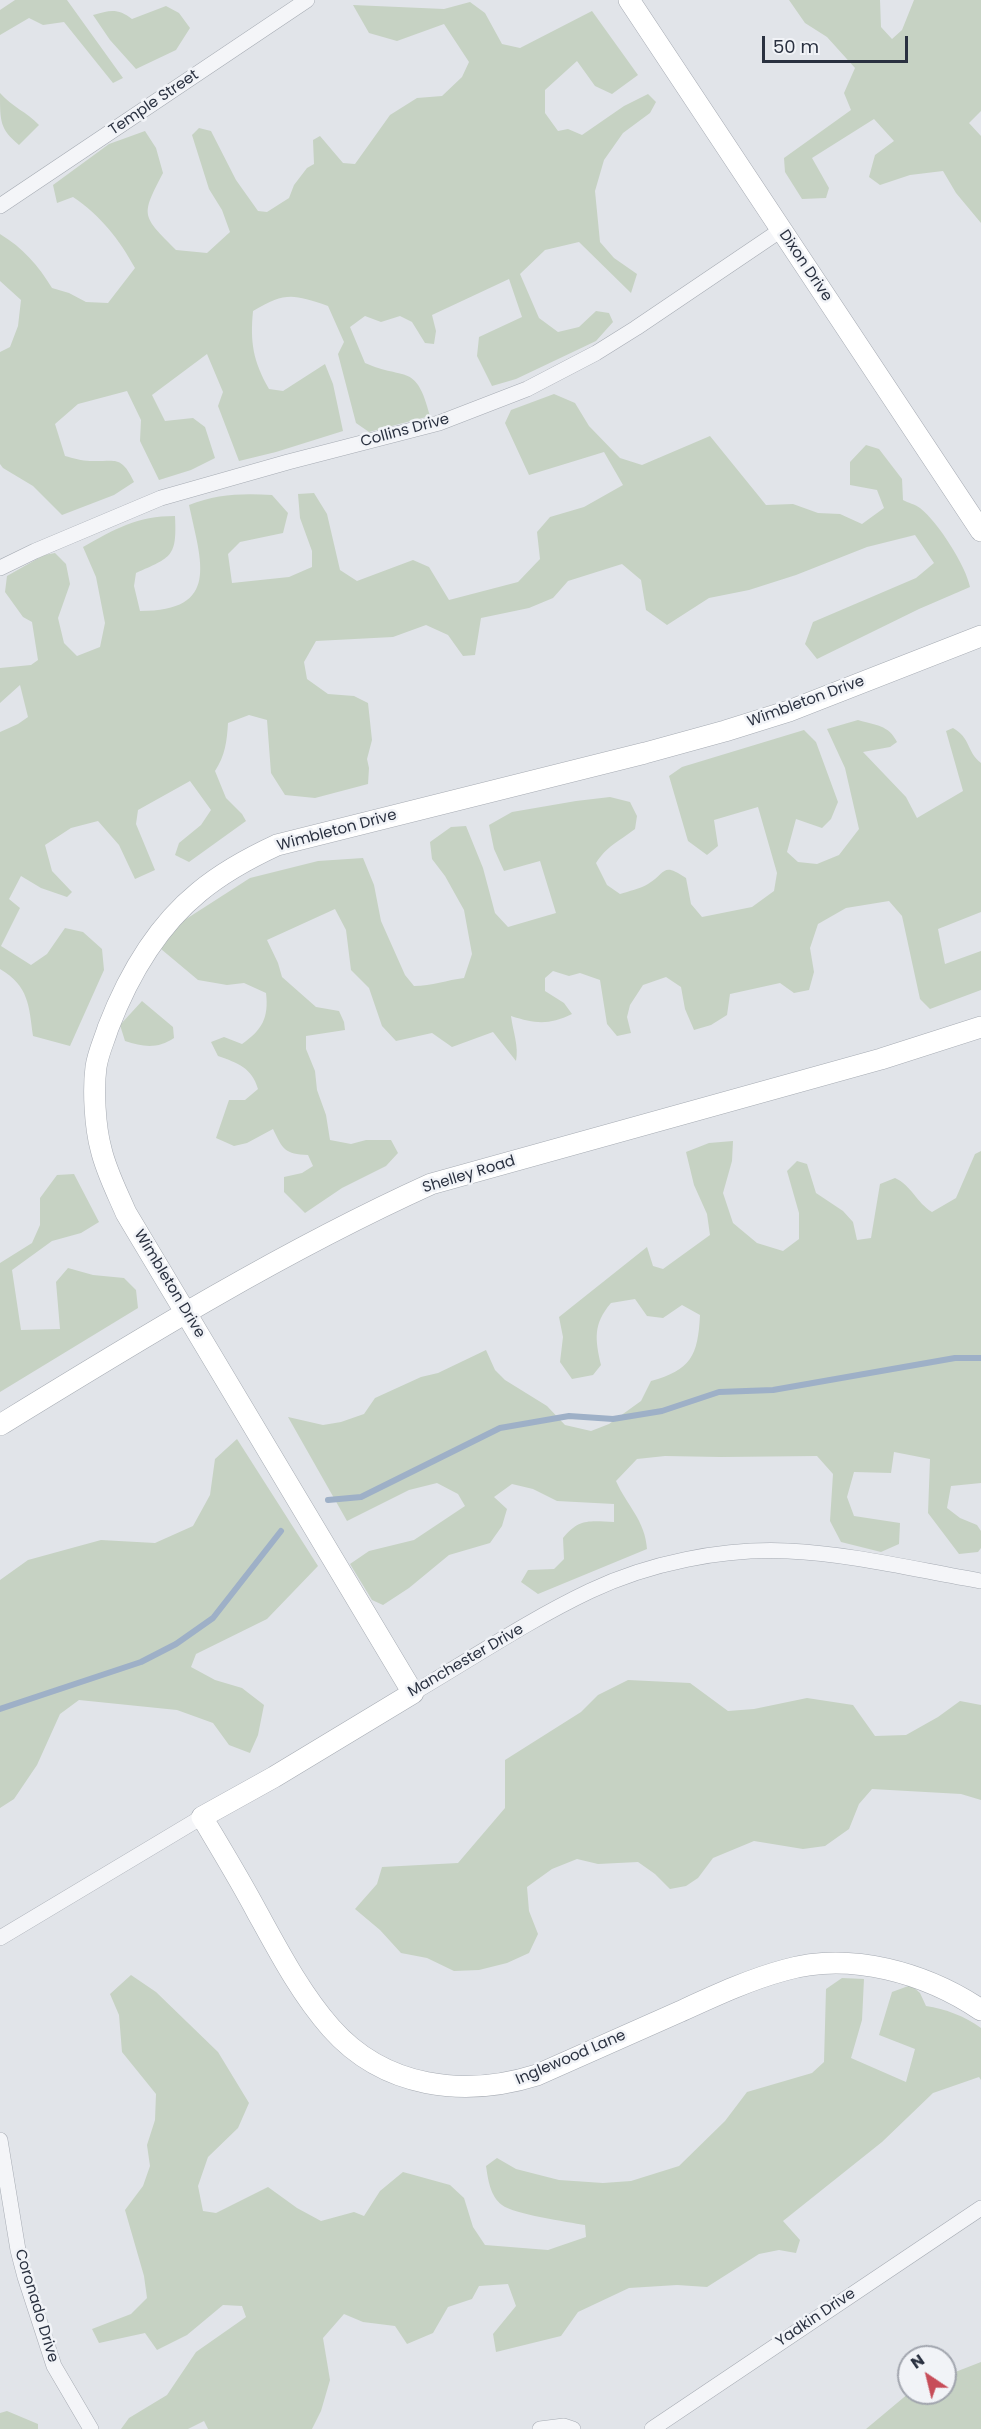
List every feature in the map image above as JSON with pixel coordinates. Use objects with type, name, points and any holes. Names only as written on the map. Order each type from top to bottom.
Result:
[{"type":"street","name":"Temple Street","points":[[0,206],[307,0]]},
{"type":"street","name":"Dixon Drive","points":[[629,0],[981,531]]},
{"type":"street","name":"Collins Drive","points":[[0,568],[161,498],[439,423],[527,389],[596,353],[636,328],[781,230]]},
{"type":"street","name":"Wimbleton Drive","points":[[413,1693],[126,1213],[100,1148],[96,1101],[98,1055],[120,999],[142,957],[170,921],[198,893],[227,871],[277,845],[725,731],[789,711],[981,636]]},
{"type":"street","name":"Shelley Road","points":[[0,1425],[185,1314],[392,1202],[446,1178],[591,1141],[891,1056],[981,1027]]},
{"type":"street","name":"Manchester Drive","points":[[0,1938],[591,1590],[628,1575],[697,1558],[754,1552],[815,1553],[981,1581]]},
{"type":"street","name":"Inglewood Lane","points":[[202,1817],[302,1990],[332,2030],[349,2046],[376,2063],[393,2072],[429,2084],[481,2087],[511,2083],[537,2075],[736,1987],[787,1969],[809,1965],[840,1964],[890,1970],[918,1978],[981,2010]]},
{"type":"street","name":"Coronado Drive","points":[[0,2140],[18,2250],[25,2277],[54,2366],[91,2429]]},
{"type":"street","name":"Yadkin Drive","points":[[652,2429],[981,2208]]},
{"type":"street","points":[[540,2429],[564,2426],[573,2429]]},
{"type":"green space","points":[[15,0],[67,0],[123,78],[113,83],[64,22],[43,25],[29,18],[0,35],[0,10]]},
{"type":"green space","points":[[789,0],[880,0],[881,27],[892,39],[902,30],[914,0],[981,0],[981,111],[969,123],[981,136],[981,223],[956,193],[943,171],[910,175],[880,185],[869,177],[875,155],[894,141],[874,119],[812,158],[829,188],[826,198],[802,199],[785,172],[784,158],[851,110],[844,93],[855,68],[827,37],[805,23]]},
{"type":"green space","points":[[470,2],[485,13],[502,44],[520,48],[592,11],[638,75],[612,94],[595,86],[577,61],[545,90],[545,113],[558,131],[568,129],[582,135],[624,106],[648,94],[656,102],[650,113],[623,133],[604,160],[595,191],[600,242],[614,258],[637,274],[631,293],[579,242],[545,250],[520,274],[539,318],[558,332],[579,327],[596,311],[609,313],[613,322],[596,341],[516,379],[492,386],[477,356],[479,337],[522,317],[509,279],[432,315],[436,331],[434,344],[425,343],[412,322],[400,316],[381,322],[365,316],[350,327],[365,363],[408,376],[414,380],[420,387],[430,416],[369,432],[356,423],[338,354],[344,342],[328,306],[297,297],[282,298],[253,311],[254,351],[264,379],[269,389],[283,391],[325,364],[333,384],[343,431],[239,461],[218,406],[223,392],[207,354],[152,395],[165,421],[193,418],[205,427],[215,458],[191,470],[159,480],[140,441],[141,420],[127,391],[78,404],[55,424],[65,456],[87,461],[116,461],[125,467],[134,482],[114,495],[62,515],[33,486],[3,468],[0,464],[0,352],[10,347],[18,326],[21,300],[0,281],[0,234],[29,258],[52,288],[69,293],[86,302],[108,303],[135,268],[108,229],[83,204],[73,197],[57,203],[53,185],[109,144],[145,131],[156,148],[163,173],[148,207],[151,222],[176,250],[207,253],[230,232],[222,210],[209,189],[192,135],[199,128],[211,131],[236,180],[258,211],[267,212],[289,198],[294,185],[307,168],[314,164],[313,140],[320,136],[343,163],[355,164],[390,115],[417,98],[442,96],[462,77],[469,62],[444,24],[397,41],[369,33],[353,5],[444,9]]},
{"type":"green space","points":[[166,6],[179,13],[190,28],[176,50],[136,69],[110,40],[93,15],[114,11],[132,19]]},
{"type":"green space","points":[[0,93],[39,125],[19,145],[2,124]]},
{"type":"green space","points":[[554,394],[575,403],[589,426],[620,458],[642,465],[710,436],[766,505],[793,504],[818,513],[840,514],[862,524],[884,508],[877,490],[850,485],[850,462],[866,445],[879,449],[902,479],[903,500],[916,505],[935,523],[957,556],[970,587],[919,609],[817,659],[805,644],[813,622],[916,578],[934,563],[915,535],[867,547],[796,575],[749,590],[709,598],[667,625],[646,610],[641,580],[622,564],[568,581],[553,598],[529,608],[481,618],[475,655],[463,656],[448,635],[426,625],[393,637],[316,641],[304,662],[307,679],[328,694],[354,696],[368,703],[372,740],[367,759],[368,784],[315,798],[285,795],[271,773],[267,720],[249,715],[228,723],[225,748],[215,771],[226,798],[246,821],[189,862],[175,855],[179,843],[201,825],[211,810],[190,781],[138,810],[136,824],[155,870],[135,879],[119,845],[98,821],[71,828],[45,845],[52,871],[72,892],[67,897],[41,888],[21,876],[9,899],[20,908],[1,946],[31,965],[47,954],[65,928],[83,932],[102,949],[104,970],[70,1046],[33,1036],[26,998],[17,982],[0,969],[0,732],[28,717],[20,685],[0,703],[0,668],[31,665],[38,660],[32,622],[23,617],[5,592],[7,576],[44,555],[55,553],[66,564],[70,584],[58,618],[64,643],[77,656],[100,647],[105,623],[96,577],[83,547],[116,529],[138,521],[175,516],[175,540],[170,554],[158,563],[136,573],[134,586],[140,611],[166,609],[184,602],[194,592],[199,579],[198,546],[189,505],[230,495],[272,495],[288,513],[283,533],[240,542],[228,554],[232,583],[289,577],[312,567],[312,551],[300,518],[298,494],[314,493],[327,514],[340,570],[357,581],[413,560],[429,567],[449,600],[518,582],[540,559],[537,532],[550,517],[584,507],[623,485],[604,452],[529,475],[505,423],[511,410]]},
{"type":"green space","points":[[858,720],[881,726],[894,736],[897,742],[890,747],[863,752],[906,797],[917,818],[963,791],[946,731],[953,728],[959,732],[981,763],[981,912],[938,929],[945,964],[981,951],[981,990],[930,1009],[920,999],[902,916],[889,901],[846,908],[818,924],[810,948],[814,972],[809,990],[794,993],[780,983],[730,994],[727,1015],[711,1025],[694,1030],[685,1009],[681,987],[666,977],[643,985],[630,1005],[627,1017],[631,1033],[617,1036],[607,1024],[600,980],[580,973],[569,976],[553,971],[545,978],[545,991],[564,1003],[572,1014],[549,1022],[528,1021],[511,1016],[516,1044],[516,1061],[493,1032],[452,1047],[432,1033],[396,1041],[382,1026],[369,988],[351,970],[346,930],[335,909],[267,940],[282,977],[316,1007],[339,1011],[344,1022],[345,1030],[306,1036],[306,1049],[315,1071],[317,1090],[326,1115],[330,1140],[351,1144],[366,1140],[391,1140],[398,1153],[386,1166],[342,1188],[305,1213],[284,1192],[284,1177],[302,1173],[313,1166],[308,1155],[286,1150],[273,1129],[247,1143],[234,1146],[216,1138],[229,1100],[245,1100],[258,1089],[248,1071],[218,1056],[211,1042],[224,1037],[242,1044],[255,1034],[265,1016],[266,993],[244,983],[227,985],[198,980],[161,949],[163,939],[183,921],[250,878],[318,861],[363,858],[374,885],[381,921],[405,975],[414,986],[464,978],[472,954],[464,910],[445,876],[432,859],[430,842],[451,827],[466,826],[483,868],[495,913],[508,927],[556,913],[540,861],[504,871],[494,849],[489,825],[512,812],[610,797],[630,802],[637,816],[635,829],[609,848],[596,863],[607,885],[620,894],[645,886],[665,870],[673,870],[686,878],[691,904],[702,917],[752,907],[774,891],[777,873],[758,807],[714,820],[718,846],[707,855],[688,841],[669,776],[682,767],[804,730],[816,742],[838,802],[831,819],[822,828],[796,819],[787,852],[798,862],[817,864],[839,855],[859,829],[845,768],[827,729]]},
{"type":"green space","points":[[142,1001],[173,1027],[174,1038],[162,1044],[150,1046],[125,1041],[120,1025]]},
{"type":"green space","points":[[733,1141],[732,1161],[723,1193],[733,1223],[757,1243],[783,1251],[799,1239],[799,1213],[787,1171],[797,1161],[807,1164],[816,1193],[843,1211],[853,1222],[857,1240],[871,1238],[880,1184],[895,1178],[901,1181],[932,1212],[956,1198],[975,1154],[981,1151],[981,1483],[951,1486],[947,1508],[960,1518],[977,1525],[981,1531],[981,1548],[978,1552],[959,1554],[928,1513],[930,1459],[894,1452],[891,1473],[854,1472],[847,1497],[854,1516],[900,1523],[899,1544],[881,1552],[841,1542],[830,1521],[833,1474],[817,1456],[665,1456],[637,1459],[616,1481],[639,1521],[647,1549],[538,1594],[521,1582],[528,1570],[554,1569],[564,1559],[563,1538],[574,1527],[586,1522],[614,1522],[614,1504],[557,1501],[533,1489],[512,1484],[494,1497],[507,1509],[502,1526],[490,1543],[449,1555],[409,1588],[383,1605],[372,1600],[350,1564],[369,1551],[414,1540],[465,1506],[458,1494],[437,1483],[409,1490],[347,1521],[288,1417],[323,1425],[341,1422],[364,1414],[375,1398],[421,1377],[438,1373],[486,1350],[495,1370],[505,1380],[547,1406],[565,1425],[591,1431],[609,1424],[641,1401],[651,1381],[675,1372],[690,1359],[697,1341],[700,1315],[682,1305],[663,1318],[647,1316],[635,1299],[611,1303],[598,1325],[597,1339],[601,1365],[593,1375],[572,1379],[560,1362],[563,1337],[559,1317],[647,1247],[653,1266],[663,1269],[710,1235],[707,1214],[694,1185],[686,1152],[709,1143]]},
{"type":"green space","points":[[74,1174],[99,1222],[81,1233],[52,1241],[12,1270],[21,1330],[60,1329],[56,1282],[68,1268],[93,1275],[124,1278],[136,1290],[138,1308],[0,1392],[0,1263],[32,1243],[40,1225],[40,1198],[57,1175]]},
{"type":"green space","points":[[237,1439],[318,1566],[267,1619],[196,1654],[191,1667],[215,1680],[242,1688],[264,1705],[258,1735],[250,1753],[229,1745],[213,1723],[177,1710],[79,1700],[60,1714],[37,1765],[14,1799],[0,1808],[0,1580],[28,1560],[101,1540],[155,1543],[193,1526],[210,1495],[215,1459]]},
{"type":"green space","points":[[628,1680],[690,1683],[728,1711],[754,1709],[807,1698],[853,1705],[875,1736],[906,1735],[938,1717],[960,1701],[981,1705],[981,1800],[961,1794],[872,1789],[859,1804],[849,1829],[825,1846],[803,1849],[754,1841],[713,1858],[698,1878],[686,1886],[670,1889],[638,1862],[598,1864],[577,1859],[552,1869],[527,1887],[529,1911],[538,1934],[529,1953],[507,1963],[479,1970],[454,1971],[427,1958],[401,1953],[380,1930],[355,1909],[377,1884],[382,1867],[458,1863],[505,1808],[505,1760],[581,1712],[598,1695]]},
{"type":"green space","points":[[131,1975],[156,1992],[218,2052],[249,2103],[238,2128],[208,2157],[198,2186],[203,2211],[216,2213],[268,2187],[297,2208],[321,2221],[354,2212],[364,2216],[380,2191],[403,2172],[450,2185],[464,2198],[473,2227],[485,2245],[548,2250],[586,2237],[585,2225],[529,2214],[502,2205],[492,2192],[486,2166],[497,2158],[516,2169],[559,2180],[603,2183],[631,2181],[679,2166],[725,2121],[747,2092],[812,2073],[824,2062],[826,1989],[842,1978],[864,1979],[862,2020],[851,2058],[906,2082],[915,2049],[879,2035],[892,1992],[911,1985],[920,1993],[926,2006],[955,2014],[981,2028],[981,2080],[979,2077],[933,2093],[882,2142],[783,2221],[800,2240],[796,2253],[779,2250],[759,2254],[707,2287],[677,2285],[629,2288],[578,2312],[561,2336],[496,2352],[493,2334],[516,2306],[508,2284],[479,2286],[472,2299],[448,2307],[433,2333],[407,2344],[395,2326],[363,2322],[344,2314],[323,2338],[330,2380],[321,2411],[312,2429],[208,2429],[204,2421],[188,2429],[121,2429],[129,2418],[167,2395],[196,2352],[246,2317],[242,2306],[223,2305],[187,2335],[157,2350],[145,2333],[99,2343],[92,2329],[131,2314],[147,2298],[144,2276],[125,2210],[143,2186],[150,2166],[147,2145],[155,2120],[156,2094],[122,2052],[119,2015],[110,1994]]},
{"type":"green space","points":[[981,2362],[981,2429],[866,2429],[897,2403],[897,2405],[957,2405],[957,2371]]},
{"type":"green space","points":[[7,2411],[38,2424],[38,2429],[0,2429],[0,2413]]},
{"type":"waterway","points":[[328,1500],[361,1497],[500,1428],[569,1416],[613,1419],[662,1411],[719,1392],[773,1390],[955,1358],[981,1358]]},
{"type":"waterway","points":[[0,1709],[141,1662],[176,1644],[213,1618],[281,1531]]}]
